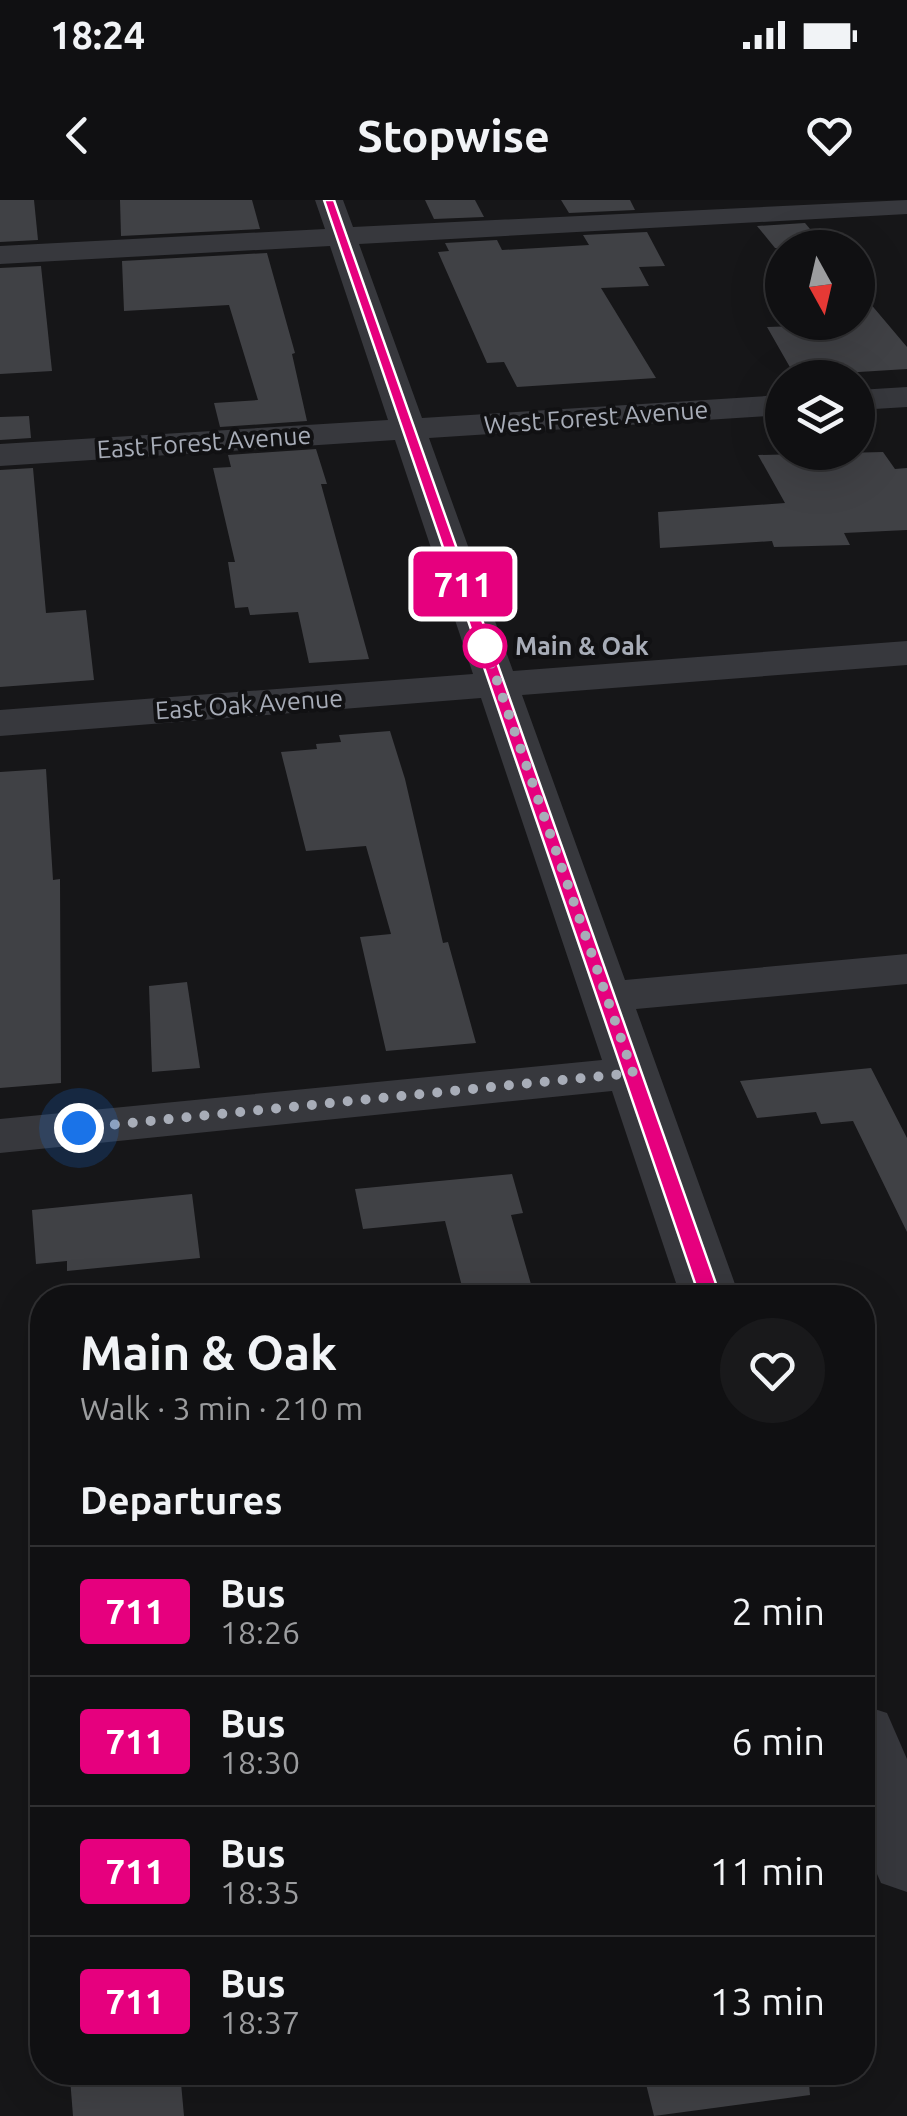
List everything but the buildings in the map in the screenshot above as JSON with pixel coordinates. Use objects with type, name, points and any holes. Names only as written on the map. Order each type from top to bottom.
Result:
[{"type":"street","points":[[0,255],[336,218],[907,206]]},
{"type":"street","points":[[336,218],[706,1285]]},
{"type":"street","points":[[875,399],[907,397]]},
{"type":"street","name":"West Forest Avenue","points":[[409,429],[765,406]]},
{"type":"street","name":"East Forest Avenue","points":[[0,455],[409,429]]},
{"type":"street","name":"East Oak Avenue","points":[[0,723],[907,653]]},
{"type":"street","points":[[607,997],[907,969]]},
{"type":"street","points":[[0,1136],[633,1073]]},
{"type":"street","points":[[875,1770],[907,1861]]},
{"type":"bus line","name":"711","points":[[329,200],[706,1285]]},
{"type":"place","name":"Main & Oak","points":[[485,646]]},
{"type":"route","points":[[79,1128],[633,1073],[485,646]]}]
